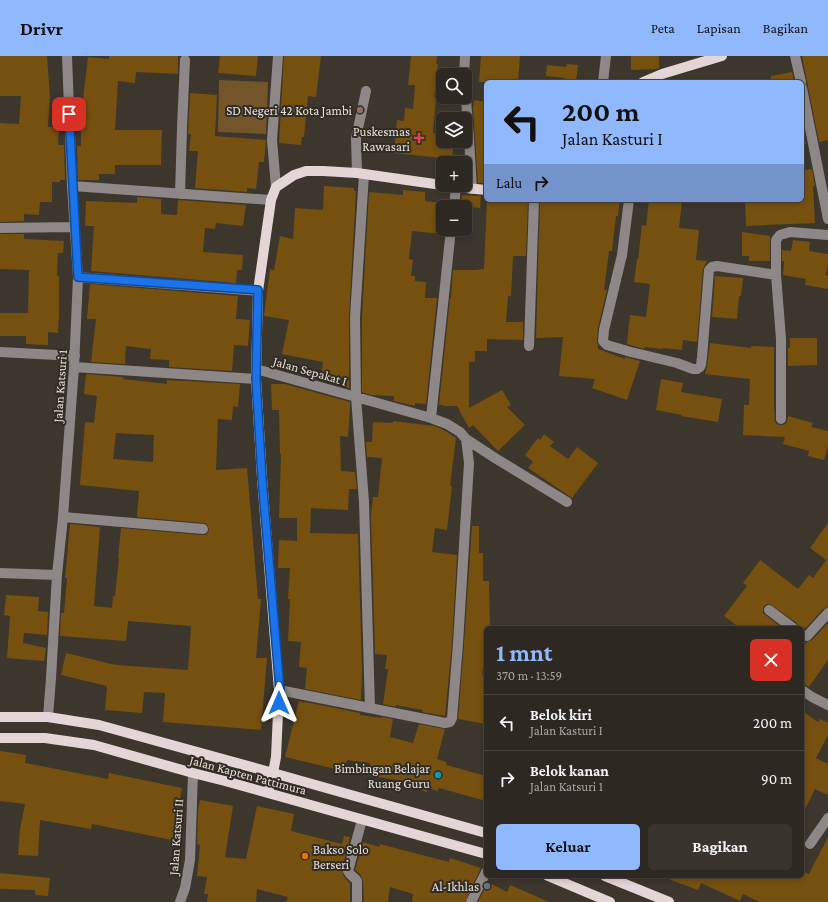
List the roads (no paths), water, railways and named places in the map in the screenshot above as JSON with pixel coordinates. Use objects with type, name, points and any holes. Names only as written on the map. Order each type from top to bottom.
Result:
[{"type":"main road","points":[[648,80],[662,74],[722,56]]},
{"type":"main road","points":[[268,793],[276,757],[280,690],[263,486],[256,374],[258,290],[271,200],[276,187],[294,175],[306,171],[360,173],[436,184]]},
{"type":"main road","points":[[472,189],[484,190]]},
{"type":"main road","name":"Jalan Kapten Pattimura","points":[[0,717],[48,717],[99,725],[484,832]]},
{"type":"main road","name":"Jalan Kapten Pattimura","points":[[0,738],[45,738],[94,745],[484,853]]},
{"type":"main road","points":[[553,878],[610,902]]},
{"type":"main road","points":[[610,878],[669,902]]},
{"type":"street","name":"Jalan Katsuri 1","points":[[48,717],[52,678],[57,575],[63,517],[75,356],[78,277],[72,186],[67,56]]},
{"type":"street","points":[[276,187],[272,140],[278,56]]},
{"type":"street","points":[[464,68],[465,56]]},
{"type":"street","points":[[603,80],[606,56]]},
{"type":"street","points":[[795,56],[801,80]]},
{"type":"street","points":[[180,194],[185,60]]},
{"type":"street","points":[[366,91],[356,138],[360,173],[356,317],[356,398],[364,502],[370,708]]},
{"type":"street","points":[[804,98],[828,219]]},
{"type":"street","points":[[466,104],[470,156]]},
{"type":"street","points":[[72,186],[271,200]]},
{"type":"street","points":[[529,346],[534,202]]},
{"type":"street","points":[[629,202],[622,254],[604,330],[603,341],[607,345],[697,369],[701,365],[702,357],[709,270],[712,267],[717,266],[776,275]]},
{"type":"street","points":[[0,228],[75,227]]},
{"type":"street","points":[[782,419],[781,339],[776,275],[776,240],[780,235],[790,232],[828,235]]},
{"type":"street","points":[[431,418],[450,236]]},
{"type":"street","points":[[78,277],[258,290]]},
{"type":"street","points":[[0,352],[75,356]]},
{"type":"street","name":"Jalan Sepakat I","points":[[74,367],[256,374],[431,418],[447,424],[460,432],[466,439],[495,458],[567,502]]},
{"type":"street","points":[[280,690],[445,723],[450,722],[452,718],[459,629],[469,463],[466,439]]},
{"type":"street","points":[[63,517],[203,529]]},
{"type":"street","points":[[0,573],[57,575]]},
{"type":"street","points":[[769,610],[790,626]]},
{"type":"street","points":[[804,637],[828,613]]},
{"type":"street","points":[[804,691],[828,705]]},
{"type":"street","name":"Jalan Katsuri II","points":[[180,902],[186,888],[190,860],[193,773]]},
{"type":"street","points":[[810,844],[828,818]]},
{"type":"street","points":[[357,902],[358,881],[349,874],[348,871],[362,820]]},
{"type":"street","points":[[470,902],[484,876]]},
{"type":"place","name":"SD Negeri 42 Kota Jambi","points":[[360,110]]},
{"type":"place","name":"Puskesmas Rawasari","points":[[419,138]]},
{"type":"place","name":"Bimbingan Belajar Ruang Guru","points":[[438,775]]},
{"type":"place","name":"Bakso Solo Berseri","points":[[305,856]]},
{"type":"place","name":"Al-Ikhlas","points":[[487,886]]}]
